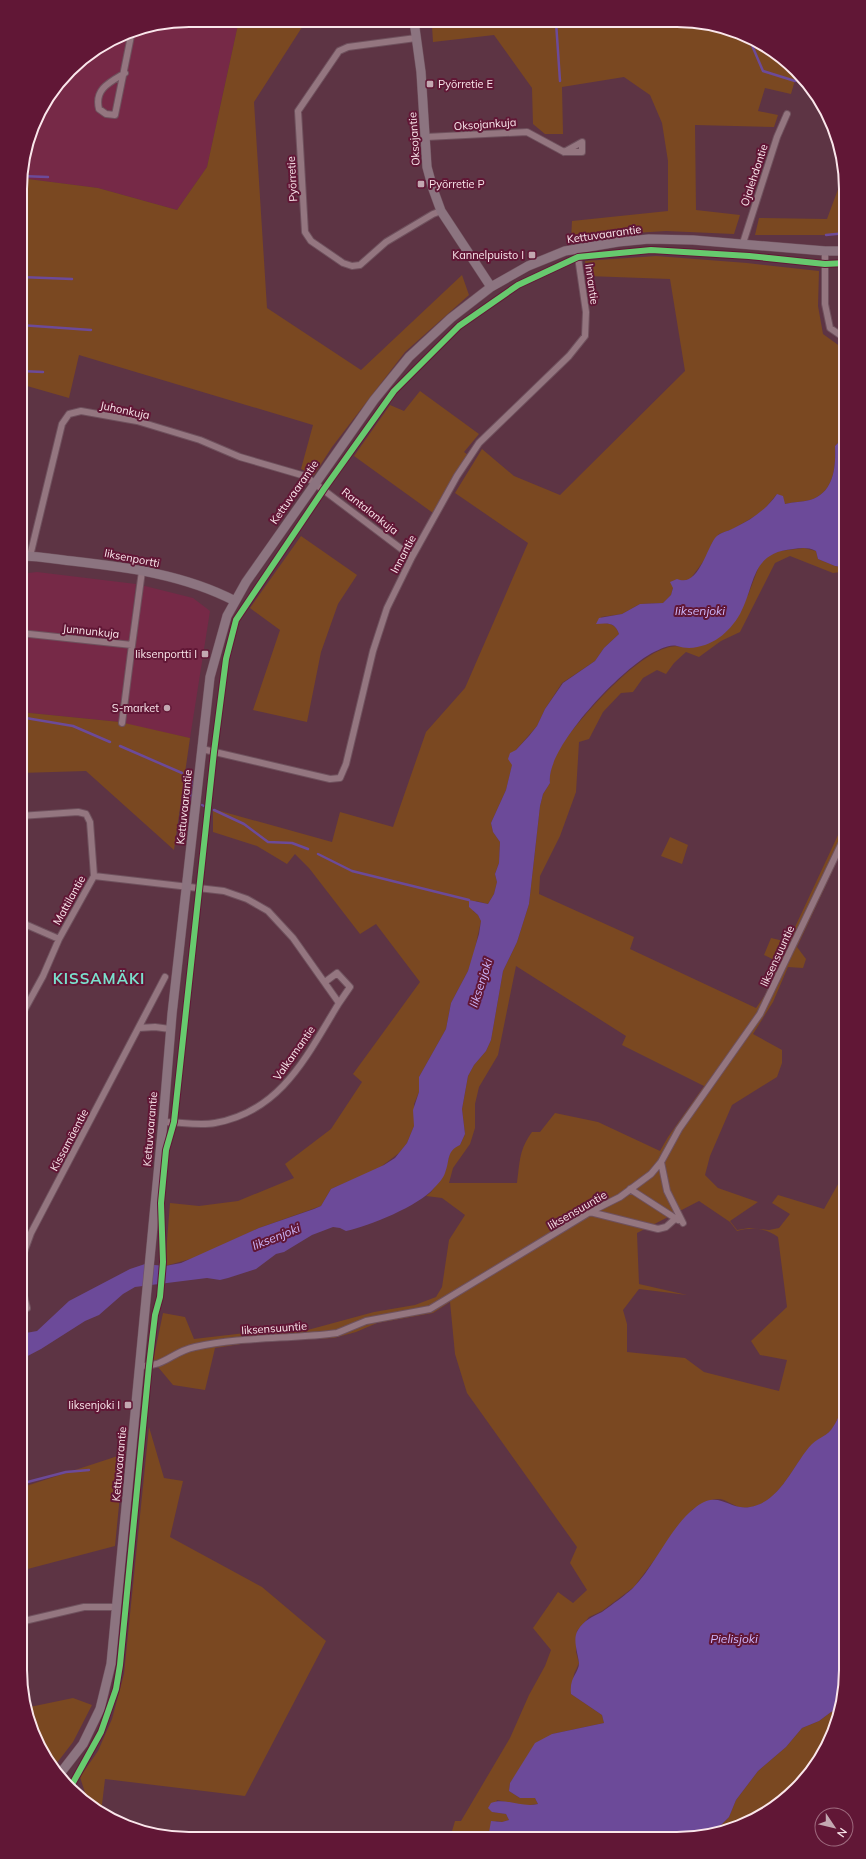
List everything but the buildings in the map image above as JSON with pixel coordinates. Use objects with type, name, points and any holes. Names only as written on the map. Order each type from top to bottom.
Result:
[{"type":"street","name":"Oksojantie","points":[[415,27],[421,72],[427,167],[441,211],[491,287]]},
{"type":"street","points":[[125,73],[111,81],[102,90],[97,100],[99,109],[106,114],[116,116],[125,73],[131,38]]},
{"type":"street","name":"Pyörretie","points":[[416,38],[348,47],[339,51],[298,111],[305,232],[311,241],[343,263],[352,266],[360,265],[386,242],[433,214],[441,211]]},
{"type":"street","name":"Ojalehdontie","points":[[743,243],[777,137],[787,114]]},
{"type":"street","name":"Oksojankuja","points":[[426,137],[527,132],[564,152]]},
{"type":"street","name":"Kettuvaarantie","points":[[63,1771],[83,1744],[100,1709],[111,1664],[163,1122],[170,1029],[210,677],[227,616],[235,601],[315,482],[374,400],[409,357],[451,318],[491,287],[528,266],[575,249],[618,242],[649,239],[743,243],[839,251]]},
{"type":"street","name":"Innantie","points":[[202,749],[330,779],[340,778],[346,764],[373,651],[387,608],[412,557],[457,476],[479,443],[564,362],[585,336],[586,312],[578,257],[575,249]]},
{"type":"street","points":[[825,251],[825,304],[830,328],[839,334]]},
{"type":"street","name":"Juhonkuja","points":[[30,556],[62,424],[69,414],[81,411],[137,421],[200,440],[240,457],[305,476],[315,482]]},
{"type":"street","name":"Rantalankuja","points":[[315,482],[412,557]]},
{"type":"street","name":"Iiksenportti","points":[[30,556],[95,563],[142,571],[197,584],[235,601]]},
{"type":"street","name":"Junnunkuja","points":[[27,634],[132,646],[142,571]]},
{"type":"street","points":[[122,723],[132,646]]},
{"type":"street","points":[[27,816],[78,812],[86,814],[90,822],[94,876]]},
{"type":"street","name":"Iiksensuuntie","points":[[139,1366],[159,1365],[178,1352],[195,1347],[250,1339],[337,1333],[366,1321],[430,1309],[590,1212],[620,1197],[651,1174],[661,1162],[679,1129],[760,1014],[839,849]]},
{"type":"street","name":"Mattilantie","points":[[27,1005],[43,976],[59,939],[94,876],[187,887]]},
{"type":"street","points":[[187,887],[224,891],[247,899],[268,911],[292,938],[339,1003]]},
{"type":"street","points":[[27,925],[59,939]]},
{"type":"street","name":"Valkamantie","points":[[163,1122],[214,1123],[248,1112],[267,1101],[282,1089],[295,1073],[350,987],[337,973],[325,982]]},
{"type":"street","name":"Kissamäentie","points":[[27,1244],[31,1233],[165,977]]},
{"type":"street","points":[[139,1028],[155,1027],[170,1029]]},
{"type":"street","points":[[630,1189],[675,1219],[683,1222],[667,1191],[661,1162]]},
{"type":"street","points":[[590,1212],[658,1229],[666,1227],[675,1219]]},
{"type":"street","points":[[27,1620],[84,1607],[116,1607]]},
{"type":"shaded area","points":[[237,27],[207,167],[177,210],[98,188],[27,179],[30,158],[39,127],[54,99],[67,82],[82,67],[99,54],[127,39],[168,28]]},
{"type":"shaded area","points":[[237,27],[302,27],[254,102],[267,308],[361,370],[462,275],[469,295],[405,352],[332,447],[314,475],[301,469],[313,425],[79,355],[69,398],[27,386],[27,179],[98,188],[177,210],[207,167]]},
{"type":"shaded area","points":[[432,27],[698,28],[739,39],[767,54],[784,67],[795,79],[791,94],[765,88],[758,111],[778,115],[774,127],[695,125],[696,210],[740,215],[734,234],[666,231],[619,234],[571,241],[572,221],[668,211],[668,161],[662,123],[650,95],[624,77],[562,87],[563,134],[545,134],[533,124],[532,88],[494,35],[433,42]]},
{"type":"shaded area","points":[[839,187],[839,235],[755,235],[759,218],[827,219]]},
{"type":"shaded area","points":[[656,256],[747,263],[819,271],[818,306],[823,334],[839,346],[839,442],[835,446],[835,462],[832,478],[824,492],[818,497],[810,500],[785,504],[777,494],[762,512],[733,529],[719,534],[712,543],[708,555],[690,579],[682,581],[673,588],[671,595],[663,603],[640,604],[622,614],[601,617],[604,623],[615,627],[619,634],[604,648],[595,661],[562,683],[545,709],[537,726],[516,750],[506,790],[491,823],[493,832],[500,842],[499,863],[495,874],[497,882],[494,894],[488,904],[476,901],[473,911],[478,915],[481,921],[474,953],[468,971],[451,1003],[446,1029],[419,1077],[419,1092],[414,1104],[414,1126],[407,1143],[399,1153],[378,1169],[331,1189],[321,1206],[259,1228],[194,1258],[165,1266],[170,1203],[199,1206],[238,1201],[294,1178],[285,1164],[331,1129],[362,1082],[353,1074],[420,982],[376,924],[360,934],[309,868],[295,854],[287,864],[257,846],[213,832],[213,809],[332,842],[340,812],[393,827],[426,732],[465,688],[528,543],[455,493],[482,449],[514,476],[560,495],[685,371],[670,279],[587,276],[585,261]]},
{"type":"shaded area","points":[[420,391],[479,434],[464,452],[468,455],[433,513],[354,456],[390,405],[404,411]]},
{"type":"shaded area","points":[[301,536],[357,575],[338,604],[321,652],[307,722],[253,710],[280,630],[250,608]]},
{"type":"shaded area","points":[[804,548],[816,551],[818,559],[839,567],[839,572],[833,573],[790,556],[775,563],[740,632],[721,641],[699,657],[686,652],[674,663],[666,674],[657,670],[643,678],[633,692],[621,693],[603,712],[589,739],[579,742],[576,792],[560,836],[540,876],[539,894],[634,937],[630,949],[756,1008],[765,995],[779,962],[764,955],[771,938],[788,942],[839,833],[839,857],[797,947],[806,959],[803,968],[788,967],[773,1002],[753,1034],[782,1050],[782,1063],[777,1077],[732,1105],[710,1156],[705,1175],[718,1188],[758,1202],[730,1221],[737,1230],[749,1228],[769,1230],[779,1228],[790,1214],[772,1203],[778,1195],[824,1209],[839,1182],[839,1416],[833,1428],[810,1447],[778,1491],[770,1498],[762,1504],[747,1508],[738,1507],[722,1499],[717,1499],[704,1503],[692,1510],[634,1587],[602,1611],[589,1617],[577,1631],[576,1652],[579,1663],[574,1674],[571,1694],[602,1715],[604,1723],[552,1734],[518,1772],[510,1783],[509,1791],[520,1798],[535,1798],[538,1804],[523,1806],[497,1800],[493,1812],[506,1814],[509,1820],[502,1822],[496,1821],[489,1832],[452,1832],[455,1821],[461,1821],[510,1738],[529,1695],[545,1666],[551,1650],[533,1628],[558,1592],[573,1603],[587,1590],[570,1563],[577,1547],[467,1393],[455,1354],[450,1302],[433,1313],[377,1323],[356,1332],[334,1338],[254,1342],[215,1348],[205,1390],[173,1385],[153,1361],[163,1313],[185,1317],[194,1339],[254,1332],[304,1331],[374,1312],[415,1305],[436,1297],[442,1287],[449,1240],[465,1215],[442,1198],[426,1196],[431,1192],[445,1172],[450,1152],[453,1148],[460,1145],[465,1134],[462,1109],[468,1076],[474,1065],[486,1051],[491,1040],[503,971],[517,942],[529,904],[540,806],[543,794],[550,783],[552,764],[556,754],[582,718],[634,667],[652,655],[668,647],[682,647],[748,595],[759,566],[767,556],[780,551]],"holes":[[[516,966],[626,1036],[622,1045],[704,1086],[668,1137],[660,1151],[598,1122],[555,1113],[540,1132],[532,1132],[528,1138],[522,1150],[517,1183],[449,1183],[453,1168],[470,1144],[475,1128],[475,1104],[479,1087],[498,1055]],[[699,1201],[730,1222],[737,1231],[758,1229],[778,1237],[787,1307],[751,1341],[760,1355],[787,1360],[779,1391],[704,1372],[685,1358],[627,1352],[627,1324],[623,1310],[639,1289],[687,1295],[639,1284],[637,1233]]]},
{"type":"shaded area","points":[[37,572],[136,584],[120,722],[27,713],[27,573]]},
{"type":"shaded area","points":[[141,585],[193,598],[210,611],[190,738],[125,724]]},
{"type":"shaded area","points":[[27,713],[120,722],[190,738],[174,850],[86,771],[27,773]]},
{"type":"shaded area","points":[[670,837],[688,845],[682,864],[661,856]]},
{"type":"shaded area","points":[[149,1427],[164,1478],[183,1481],[170,1537],[262,1587],[326,1641],[245,1796],[105,1779],[102,1807],[86,1794],[80,1777],[98,1751],[112,1719],[124,1674]]},
{"type":"shaded area","points":[[124,1454],[115,1546],[27,1569],[27,1486]]},
{"type":"shaded area","points":[[73,1698],[92,1705],[73,1742],[57,1763],[39,1732],[32,1707]]},
{"type":"shaded area","points":[[833,1711],[827,1732],[812,1760],[799,1777],[784,1792],[767,1805],[739,1820],[720,1826],[729,1817],[736,1800],[758,1771],[786,1747],[802,1728],[819,1721]]},
{"type":"water","name":"Iiksenjoki","points":[[839,442],[839,567],[818,559],[816,551],[807,548],[779,552],[769,557],[762,563],[756,572],[740,614],[725,633],[719,638],[705,645],[689,648],[668,646],[640,660],[606,691],[588,710],[560,750],[552,768],[550,783],[543,794],[540,806],[529,904],[517,942],[503,971],[491,1040],[486,1051],[474,1065],[468,1076],[462,1109],[465,1134],[460,1145],[450,1153],[447,1169],[439,1183],[427,1195],[406,1208],[367,1225],[346,1231],[333,1227],[312,1235],[284,1252],[276,1254],[256,1269],[220,1280],[207,1278],[135,1287],[123,1294],[99,1315],[85,1321],[27,1356],[27,1333],[37,1331],[69,1301],[130,1269],[145,1264],[165,1266],[181,1263],[259,1228],[321,1206],[331,1189],[384,1165],[395,1158],[407,1143],[414,1126],[413,1110],[419,1092],[419,1077],[446,1029],[451,1003],[468,971],[479,934],[481,921],[478,915],[469,907],[469,900],[488,904],[494,894],[497,882],[495,874],[499,863],[500,842],[493,832],[491,823],[506,790],[512,765],[508,759],[510,753],[516,750],[537,726],[545,709],[563,683],[595,661],[604,648],[619,634],[613,625],[604,623],[596,624],[599,618],[622,614],[640,604],[663,603],[671,595],[673,588],[670,582],[677,579],[684,580],[691,578],[696,573],[717,536],[752,518],[763,510],[777,494],[783,496],[785,504],[810,500],[818,497],[824,492],[832,478],[835,462],[835,446]]},
{"type":"water","name":"Pielisjoki","points":[[839,1416],[839,1680],[833,1711],[819,1721],[802,1728],[786,1747],[758,1771],[736,1800],[729,1817],[720,1826],[687,1832],[489,1832],[491,1821],[502,1822],[509,1820],[506,1814],[492,1812],[488,1808],[491,1803],[501,1801],[525,1805],[538,1804],[535,1798],[520,1798],[509,1791],[510,1783],[535,1743],[552,1734],[604,1723],[602,1715],[571,1694],[571,1683],[579,1667],[575,1638],[580,1627],[586,1621],[602,1612],[633,1588],[687,1514],[704,1502],[711,1500],[718,1500],[742,1507],[750,1507],[761,1504],[778,1490],[786,1481],[805,1452],[812,1444],[831,1430]]},
{"type":"waterway","points":[[556,27],[560,81]]},
{"type":"waterway","points":[[752,46],[763,71],[795,81]]},
{"type":"waterway","points":[[27,176],[48,177]]},
{"type":"waterway","points":[[826,235],[839,234]]},
{"type":"waterway","points":[[27,277],[72,279]]},
{"type":"waterway","points":[[27,325],[91,330]]},
{"type":"waterway","points":[[27,371],[43,372]]},
{"type":"waterway","points":[[27,718],[73,726],[110,742]]},
{"type":"waterway","points":[[120,746],[182,773]]},
{"type":"waterway","points":[[190,800],[192,778]]},
{"type":"waterway","points":[[214,810],[244,824],[268,842],[292,843],[308,849]]},
{"type":"waterway","points":[[318,854],[352,871],[469,900]]},
{"type":"waterway","points":[[27,1482],[66,1472],[89,1470]]},
{"type":"cycle path","points":[[73,1782],[101,1732],[116,1689],[120,1665],[149,1366],[155,1315],[160,1297],[163,1262],[161,1203],[166,1150],[174,1122],[214,752],[226,659],[236,620],[324,489],[394,391],[459,326],[518,285],[578,257],[651,250],[749,256],[825,264],[839,263]]},
{"type":"place","name":"Pyörretie E","points":[[430,84]]},
{"type":"place","name":"Pyörretie P","points":[[421,184]]},
{"type":"place","name":"Kannelpuisto I","points":[[532,255]]},
{"type":"place","name":"Iiksenportti I","points":[[205,654]]},
{"type":"place","name":"S-market","points":[[167,708]]},
{"type":"place","name":"Iiksenjoki I","points":[[128,1405]]},
{"type":"district","name":"KISSAMÄKI","points":[[99,979]]}]
